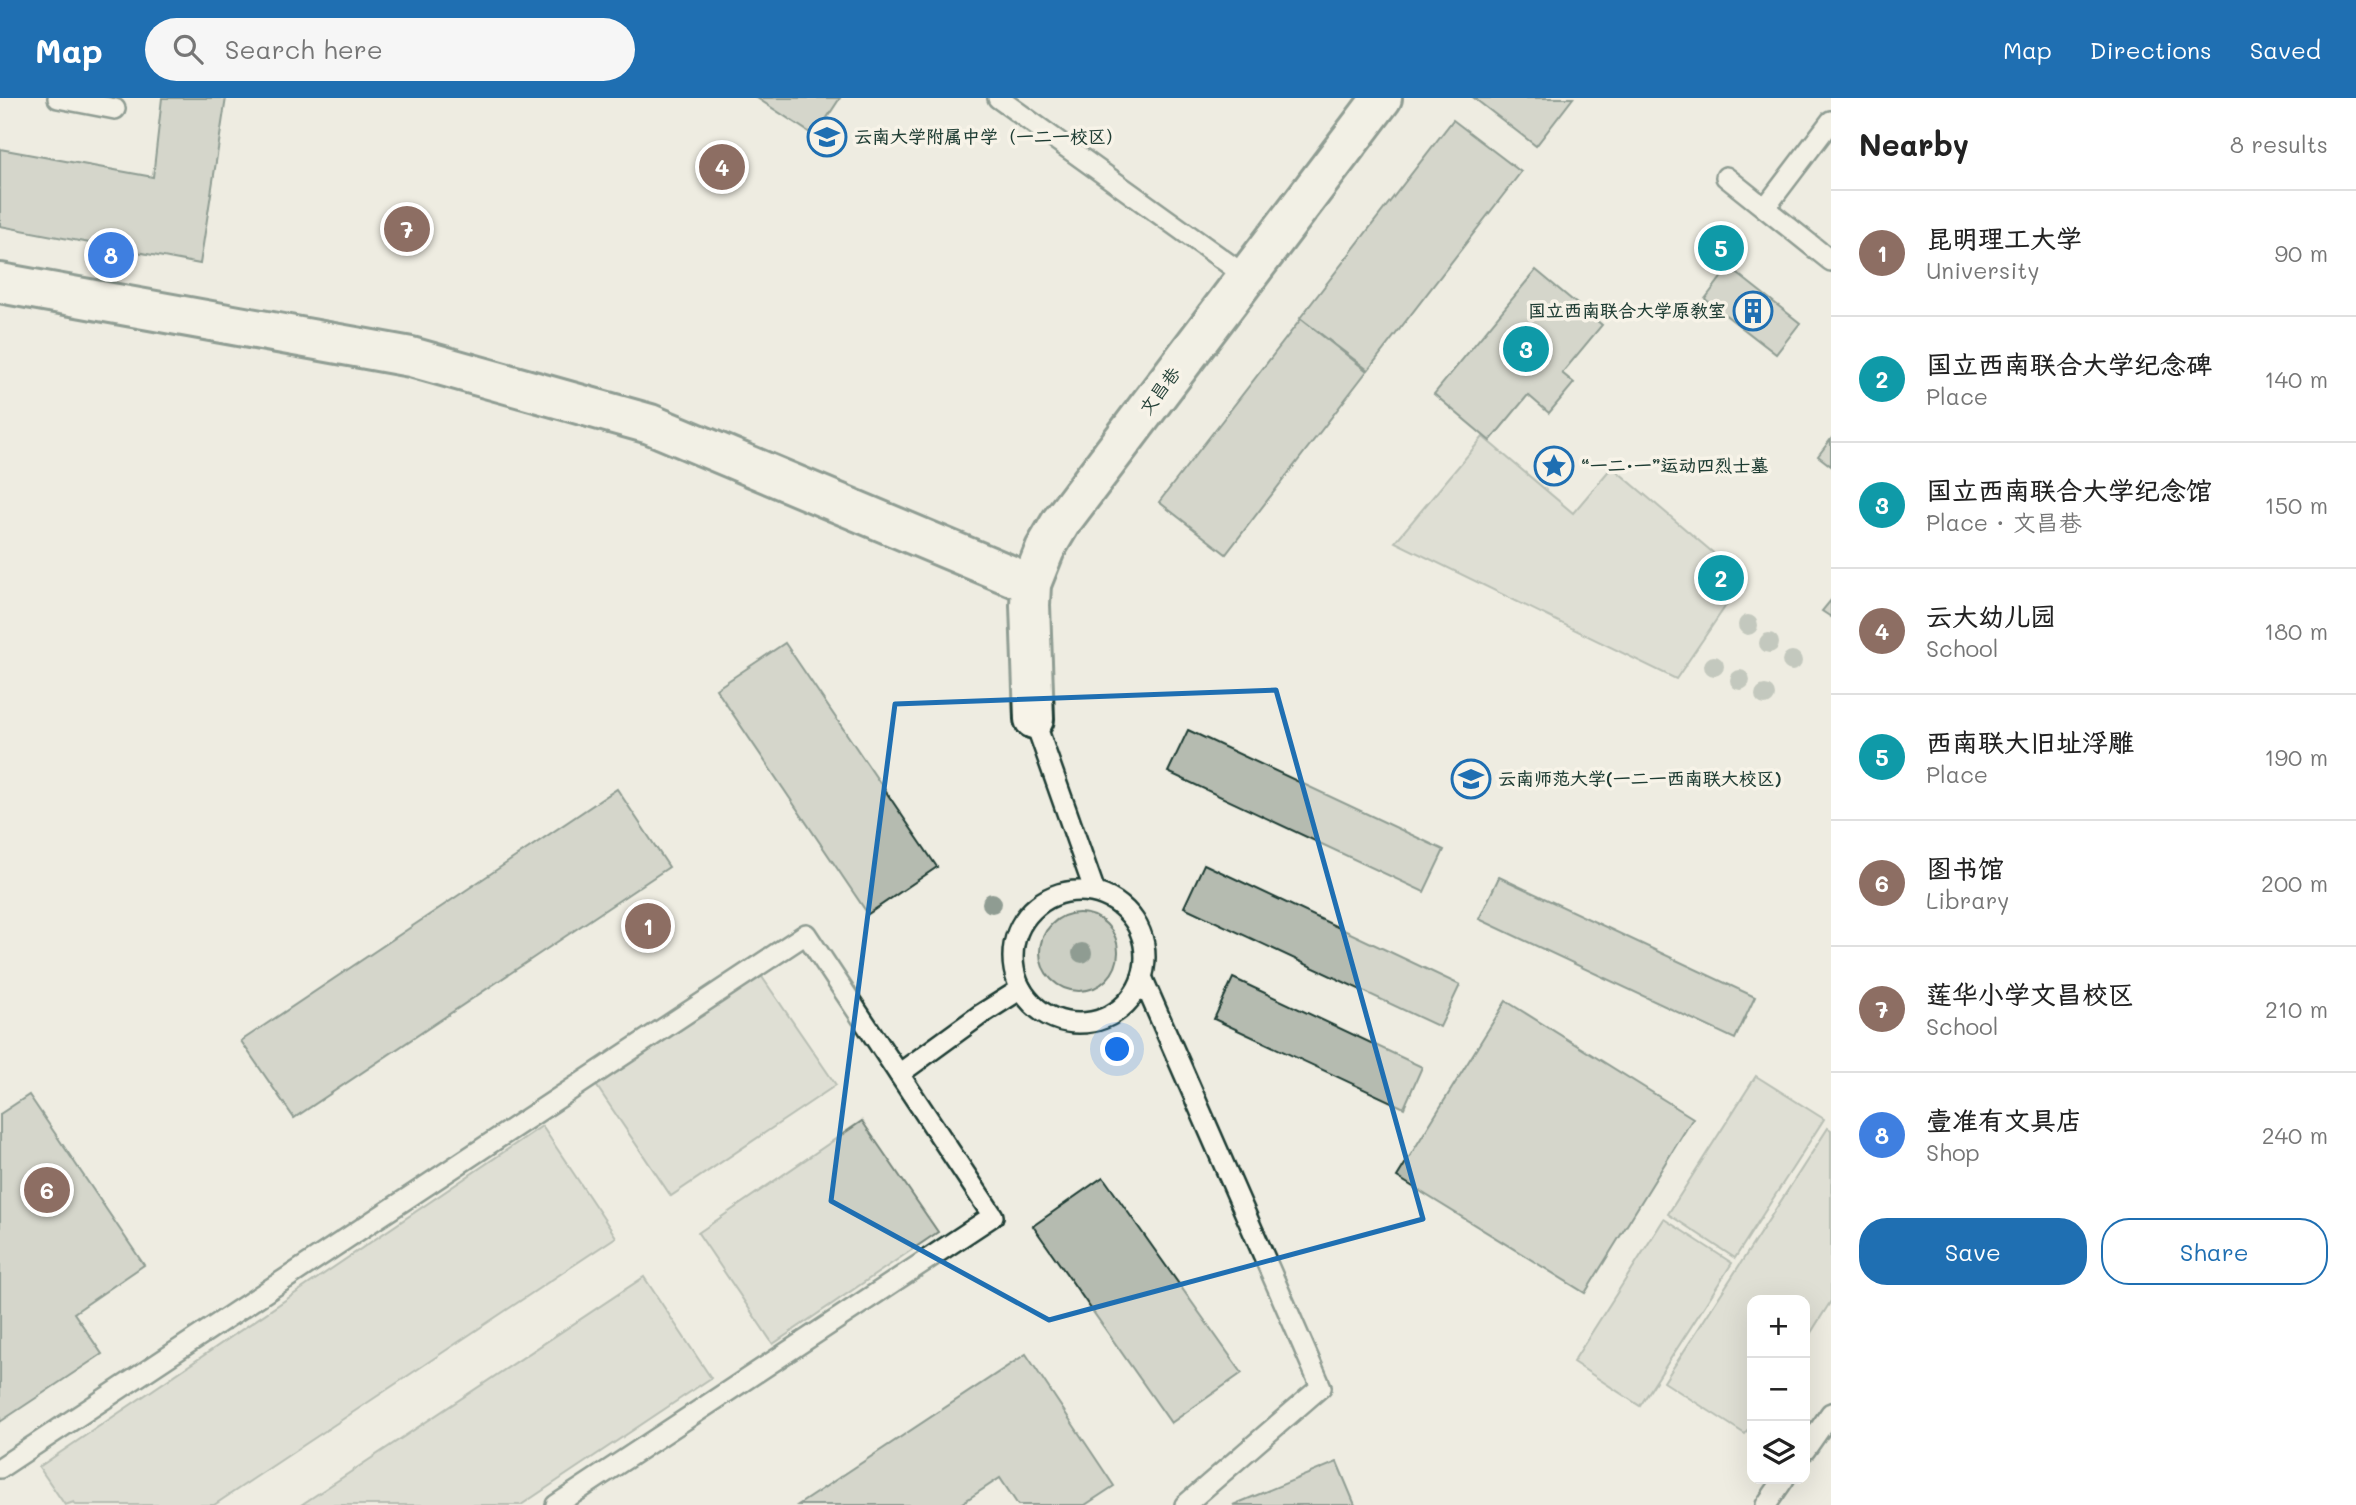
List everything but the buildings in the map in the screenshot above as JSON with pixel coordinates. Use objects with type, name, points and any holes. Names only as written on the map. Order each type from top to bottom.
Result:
[{"type":"street","name":"文昌巷","points":[[1034,719],[1031,584],[1045,549],[1061,522],[1382,98]]},
{"type":"street","points":[[0,283],[411,357],[650,424],[1031,584]]},
{"type":"lane","points":[[58,98],[115,109]]},
{"type":"lane","points":[[998,98],[1247,276]]},
{"type":"lane","points":[[1765,208],[1831,121]]},
{"type":"lane","points":[[1726,177],[1831,261]]},
{"type":"lane","points":[[1034,719],[1095,892]]},
{"type":"lane","points":[[1073,891],[1095,892],[1115,901],[1131,916],[1141,934],[1145,956],[1142,977],[1132,996],[1116,1012],[1097,1021],[1075,1022],[1054,1018],[1035,1006],[1021,989],[1014,968],[1014,946],[1020,926],[1034,908],[1052,896],[1073,891]]},
{"type":"lane","points":[[0,1468],[806,934],[993,1216],[556,1505]]},
{"type":"lane","points":[[1142,977],[1321,1387],[1185,1505]]},
{"type":"lane","points":[[899,1074],[980,1015],[1021,989]]},
{"type":"lane","points":[[1810,1443],[1831,1413]]},
{"type":"lane","points":[[1766,1505],[1781,1484]]},
{"type":"highlighted area","points":[[1276,690],[1423,1219],[1049,1320],[831,1201],[895,704]]},
{"type":"shaded area","points":[[1483,437],[1573,513],[1612,467],[1744,579],[1676,679],[1395,542]]},
{"type":"shaded area","points":[[1079,913],[1094,916],[1111,930],[1118,952],[1115,967],[1101,984],[1079,991],[1064,988],[1047,974],[1040,952],[1043,937],[1057,920]]},
{"type":"shaded area","points":[[760,974],[836,1085],[671,1196],[596,1085]]},
{"type":"shaded area","points":[[1756,1076],[1824,1119],[1735,1258],[1668,1214]]},
{"type":"shaded area","points":[[862,1121],[938,1232],[773,1344],[698,1233]]},
{"type":"shaded area","points":[[542,1126],[616,1237],[214,1505],[76,1505],[74,1502],[65,1505],[39,1467]]},
{"type":"shaded area","points":[[1828,1128],[1831,1130],[1831,1301],[1810,1334],[1810,1295],[1747,1295],[1745,1434],[1664,1382]]},
{"type":"shaded area","points":[[1664,1219],[1732,1263],[1640,1406],[1573,1362]]},
{"type":"shaded area","points":[[644,1277],[711,1378],[521,1505],[301,1505]]},
{"type":"place","name":"云南大学附属中学（一二一校区）","points":[[827,137]]},
{"type":"place","name":"云大幼儿园","points":[[722,167]]},
{"type":"place","name":"莲华小学文昌校区","points":[[407,229]]},
{"type":"place","name":"西南联大旧址浮雕","points":[[1721,248]]},
{"type":"place","name":"壹准有文具店","points":[[111,255]]},
{"type":"place","name":"国立西南联合大学原教室","points":[[1753,311]]},
{"type":"place","name":"国立西南联合大学纪念馆","points":[[1526,349]]},
{"type":"place","name":"“一二·一”运动四烈士墓","points":[[1554,466]]},
{"type":"place","name":"国立西南联合大学纪念碑","points":[[1721,578]]},
{"type":"place","name":"云南师范大学(一二一西南联大校区)","points":[[1471,779]]},
{"type":"place","name":"昆明理工大学","points":[[648,926]]},
{"type":"place","name":"图书馆","points":[[47,1190]]}]
